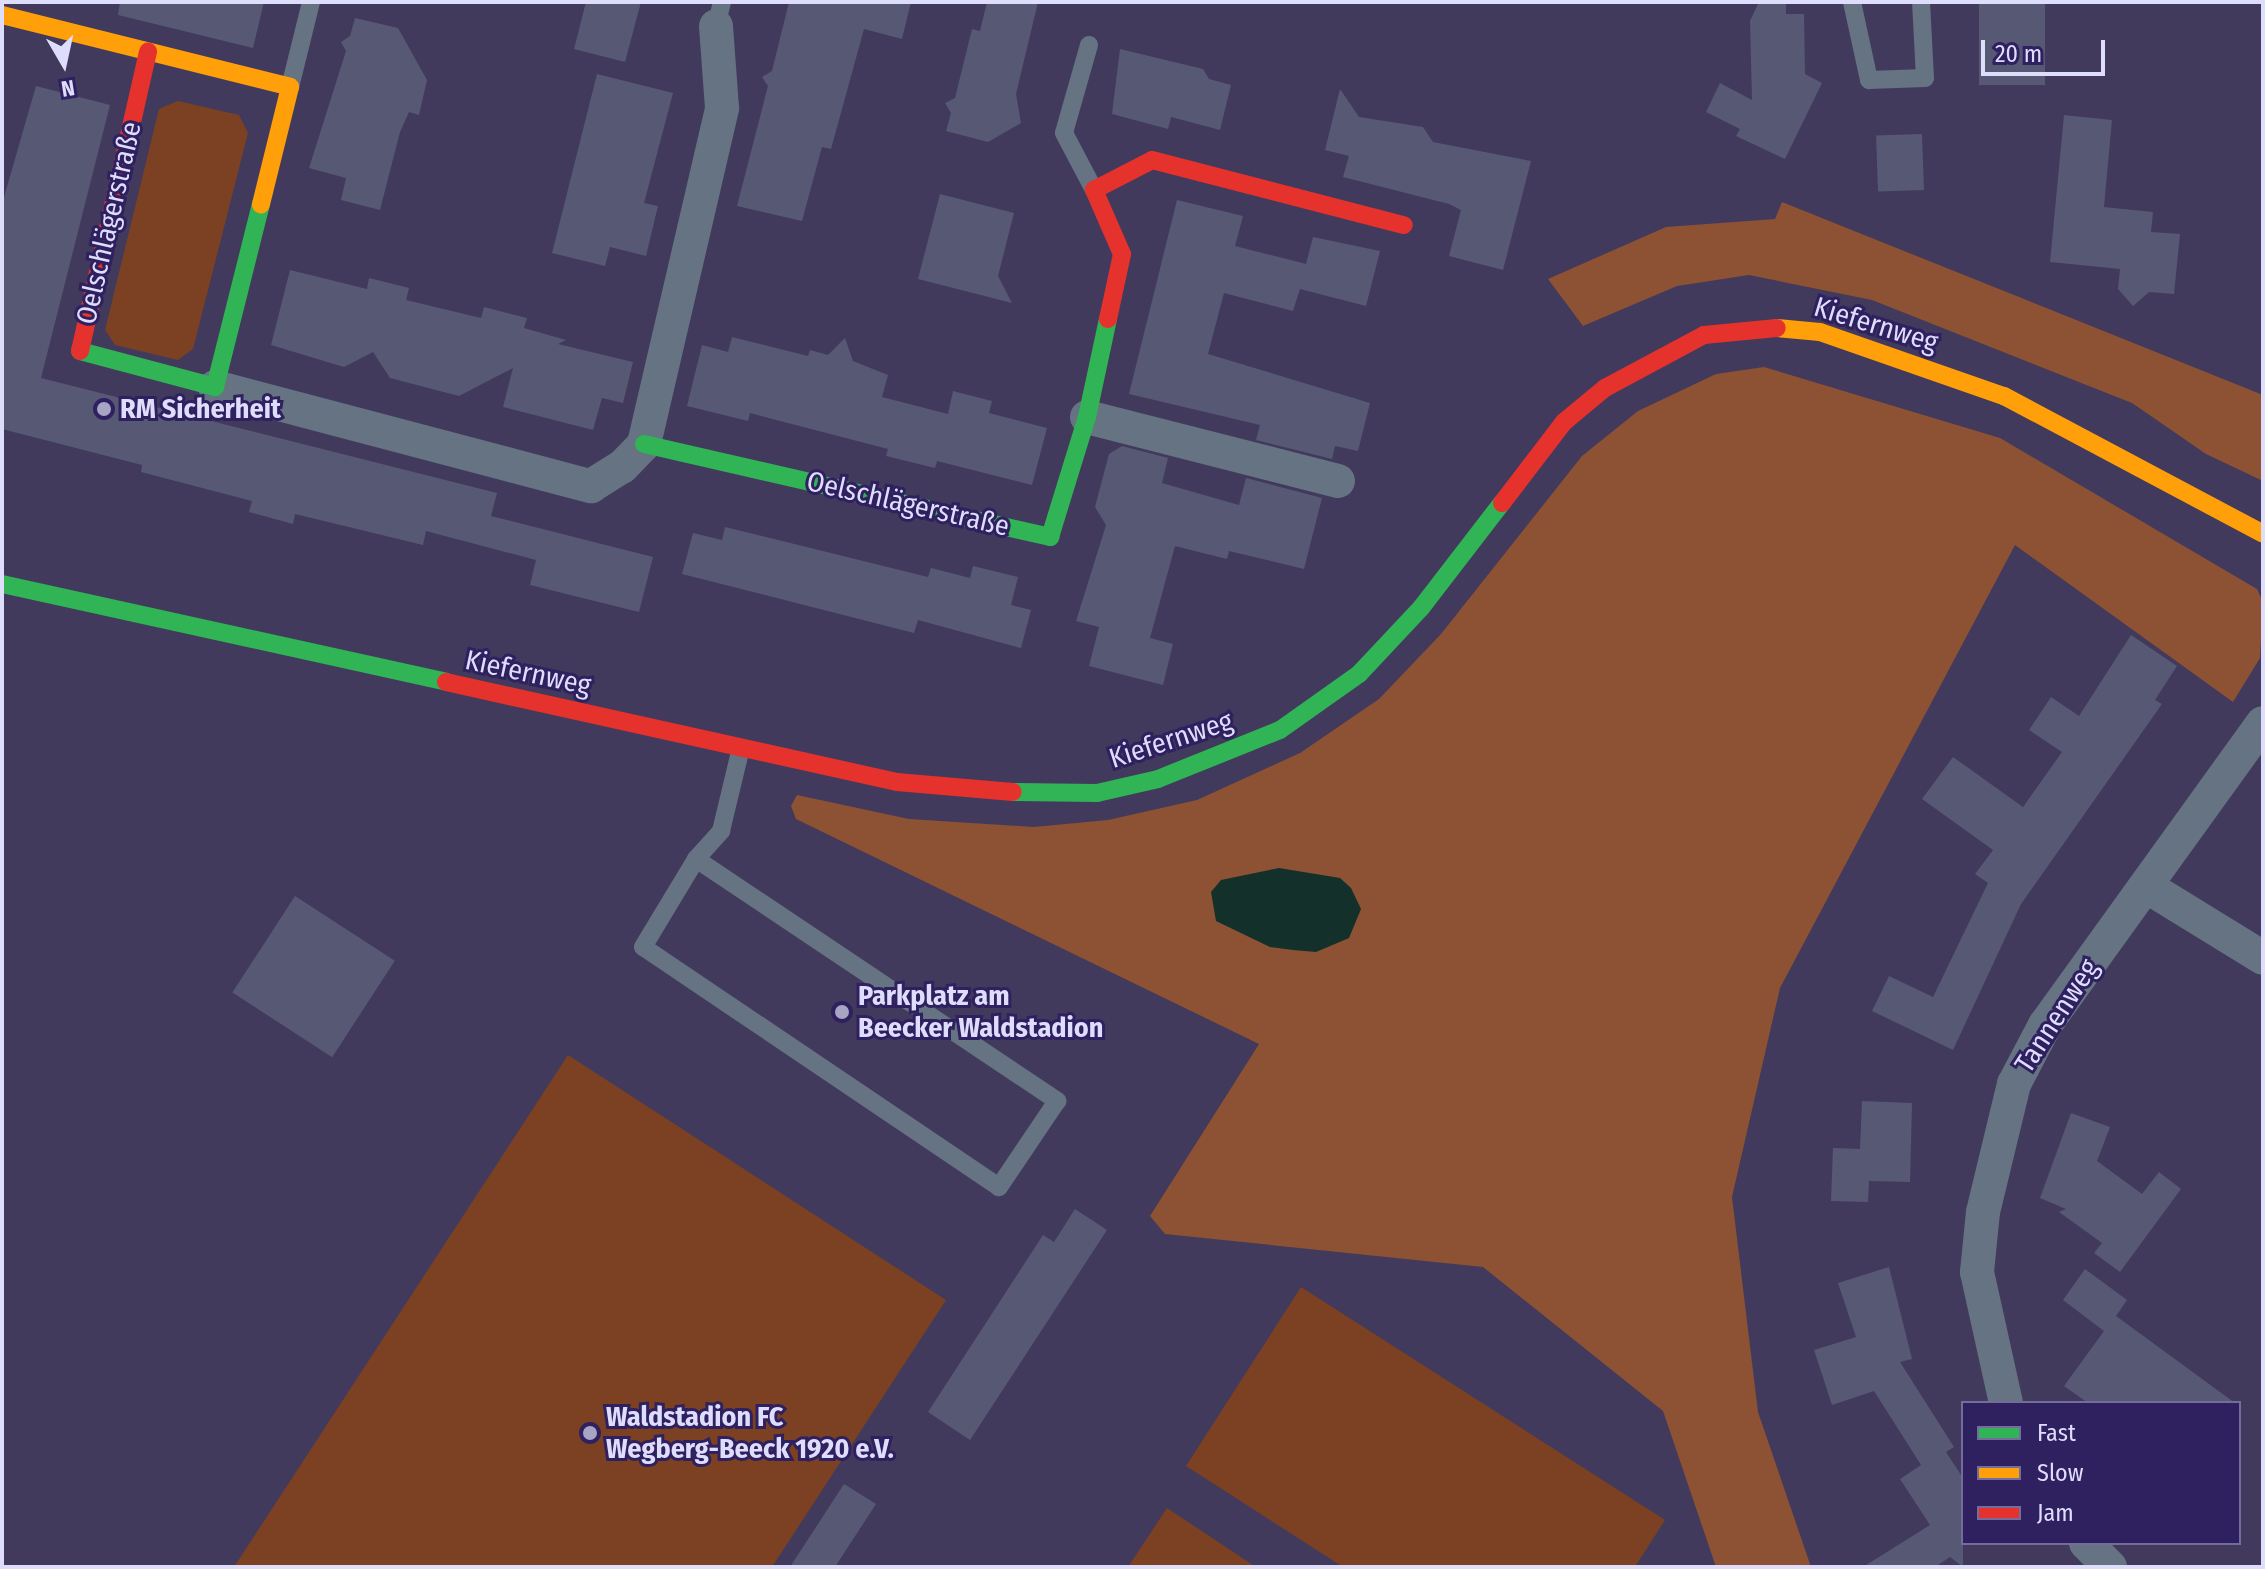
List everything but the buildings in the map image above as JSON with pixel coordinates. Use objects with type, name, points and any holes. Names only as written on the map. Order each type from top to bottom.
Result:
[{"type":"street","points":[[644,444],[722,108],[719,14]]},
{"type":"street","points":[[2,15],[290,87],[215,387]]},
{"type":"street","name":"Oelschlägerstraße","points":[[148,52],[80,351],[591,486],[622,467],[644,444],[1050,537],[1087,417],[1122,254],[1094,190]]},
{"type":"street","points":[[1094,190],[1152,160],[1404,225]]},
{"type":"street","name":"Kiefernweg","points":[[2,584],[897,782],[1041,795],[1097,793],[1209,763],[1280,730],[1359,674],[1421,608],[1535,453],[1605,388],[1704,335],[1761,327],[1820,332],[2004,396],[2263,534]]},
{"type":"street","points":[[1087,417],[1338,481]]},
{"type":"street","name":"Tannenweg","points":[[2006,1401],[1977,1272],[1983,1212],[2014,1084],[2045,1025],[2263,723]]},
{"type":"street","points":[[2146,886],[2263,958]]},
{"type":"street","points":[[2088,1545],[2110,1567]]},
{"type":"lane","points":[[290,87],[311,2]]},
{"type":"lane","points":[[1852,2],[1869,80],[1925,78],[1921,2]]},
{"type":"lane","name":"Oelschlägerstraße","points":[[1089,45],[1064,133],[1094,190]]},
{"type":"lane","points":[[696,859],[1057,1101],[999,1187],[643,947],[696,859],[721,831],[741,747]]},
{"type":"shaded area","points":[[178,101],[239,115],[248,133],[193,349],[178,360],[115,345],[105,330],[159,109]]},
{"type":"shaded area","points":[[1782,202],[2263,395],[2263,481],[2206,454],[2132,403],[1872,300],[1749,275],[1677,286],[1583,326],[1548,279],[1666,227],[1775,219]]},
{"type":"shaded area","points":[[1764,367],[2000,438],[2257,589],[2263,602],[2260,658],[2233,702],[2015,545],[1780,988],[1732,1197],[1758,1412],[1811,1567],[1716,1567],[1663,1411],[1483,1267],[1165,1234],[1150,1216],[1259,1044],[796,819],[791,806],[797,795],[909,819],[1034,827],[1108,820],[1197,800],[1300,753],[1379,699],[1441,634],[1582,456],[1638,411],[1716,374]]},
{"type":"shaded area","points":[[1279,868],[1340,878],[1351,888],[1361,909],[1349,938],[1316,952],[1293,950],[1270,947],[1216,921],[1211,892],[1221,880]]},
{"type":"shaded area","name":"Waldstadion FC Wegberg-Beeck 1920 e.V.","points":[[568,1055],[946,1300],[772,1567],[234,1567]]},
{"type":"shaded area","points":[[1301,1287],[1665,1520],[1635,1567],[1343,1567],[1186,1466]]},
{"type":"shaded area","points":[[1167,1508],[1256,1567],[1128,1567]]},
{"type":"traffic: fast","points":[[80,351],[215,387],[261,204]]},
{"type":"traffic: fast","points":[[644,444],[1050,537],[1087,417],[1108,319]]},
{"type":"traffic: fast","points":[[1013,792],[1097,793],[1158,779],[1280,730],[1359,674],[1421,608],[1502,503]]},
{"type":"traffic: fast","points":[[2,584],[446,682]]},
{"type":"traffic: slow","points":[[2,15],[290,87],[261,204]]},
{"type":"traffic: slow","points":[[1777,328],[1820,332],[2004,396],[2263,534]]},
{"type":"traffic: jam","points":[[80,351],[148,52]]},
{"type":"traffic: jam","points":[[1108,319],[1122,254],[1094,190],[1152,160],[1404,225]]},
{"type":"traffic: jam","points":[[1502,503],[1564,422],[1605,388],[1704,335],[1777,328]]},
{"type":"traffic: jam","points":[[446,682],[897,782],[1013,792]]},
{"type":"place","name":"RM Sicherheit","points":[[104,409]]},
{"type":"place","name":"Parkplatz am Beecker Waldstadion","points":[[842,1012]]},
{"type":"place","name":"Waldstadion FC Wegberg-Beeck 1920 e.V.","points":[[590,1433]]}]
